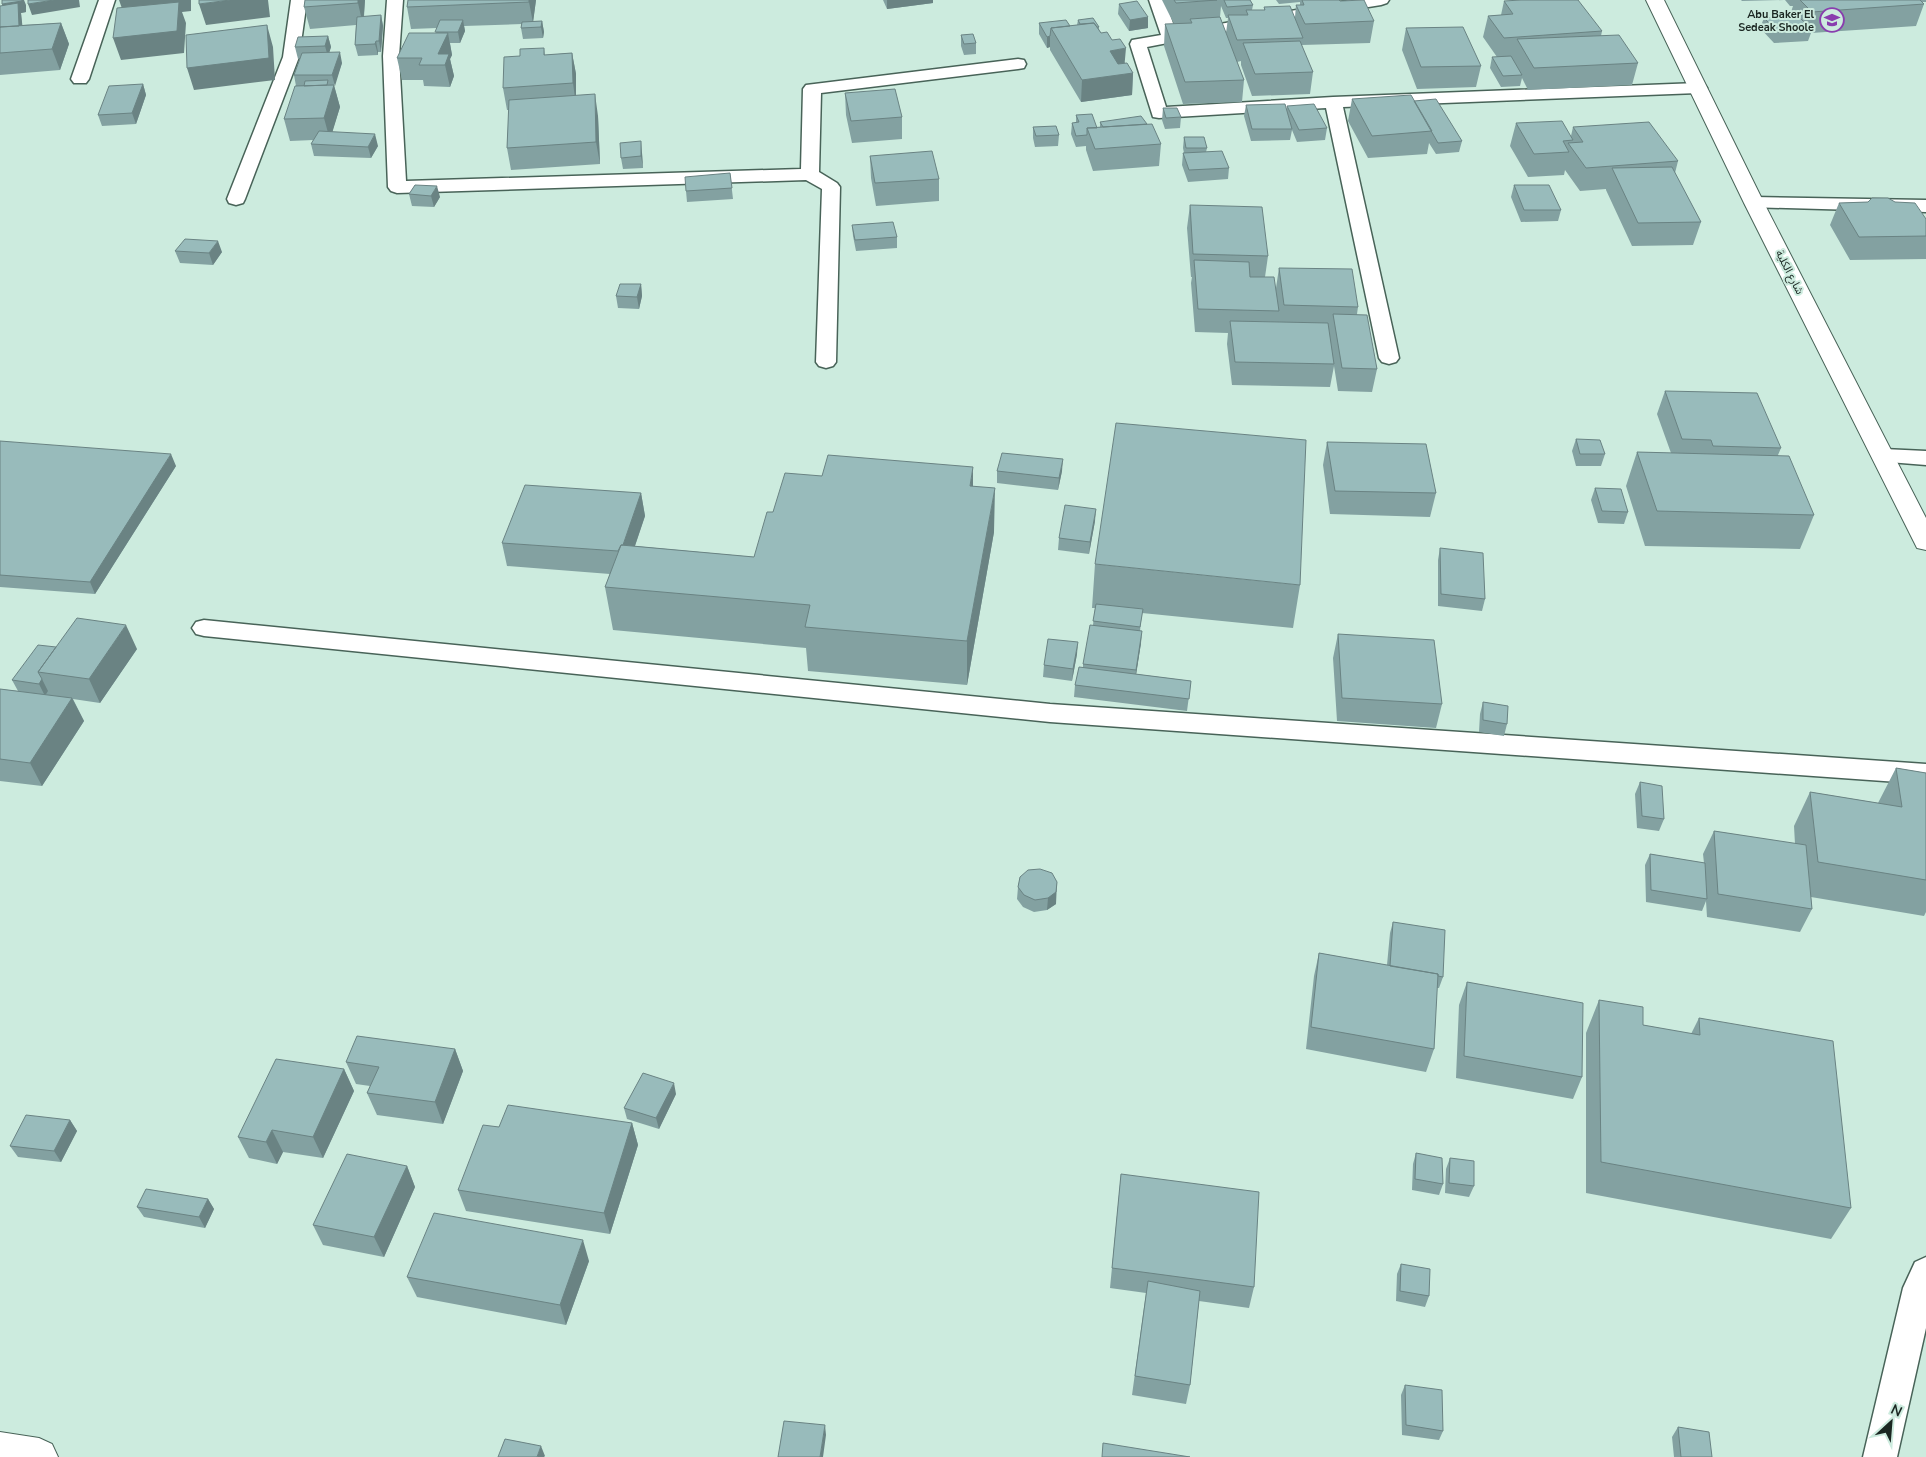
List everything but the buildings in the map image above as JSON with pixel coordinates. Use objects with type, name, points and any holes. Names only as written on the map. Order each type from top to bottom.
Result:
[{"type":"street","name":"شارع الكلية","points":[[1655,0],[1754,203],[1926,542]]},
{"type":"street","points":[[0,1450],[39,1457]]},
{"type":"lane","points":[[80,80],[107,0]]},
{"type":"lane","points":[[236,199],[291,57],[299,0]]},
{"type":"lane","points":[[395,0],[391,56],[397,187],[810,174],[831,187],[826,362]]},
{"type":"lane","points":[[1157,0],[1170,38]]},
{"type":"lane","points":[[1381,0],[1272,11],[1170,38],[1138,44],[1159,113],[1333,102],[1698,88]]},
{"type":"lane","points":[[810,174],[812,89],[1018,64]]},
{"type":"lane","points":[[1333,102],[1389,358]]},
{"type":"lane","points":[[1754,203],[1926,206]]},
{"type":"lane","points":[[1884,456],[1926,458]]},
{"type":"lane","points":[[204,628],[1050,713],[1926,774]]},
{"type":"lane","points":[[1880,1457],[1924,1283]]},
{"type":"place","name":"Abu Baker El Sedeak Shoole","points":[[1832,20]]}]
